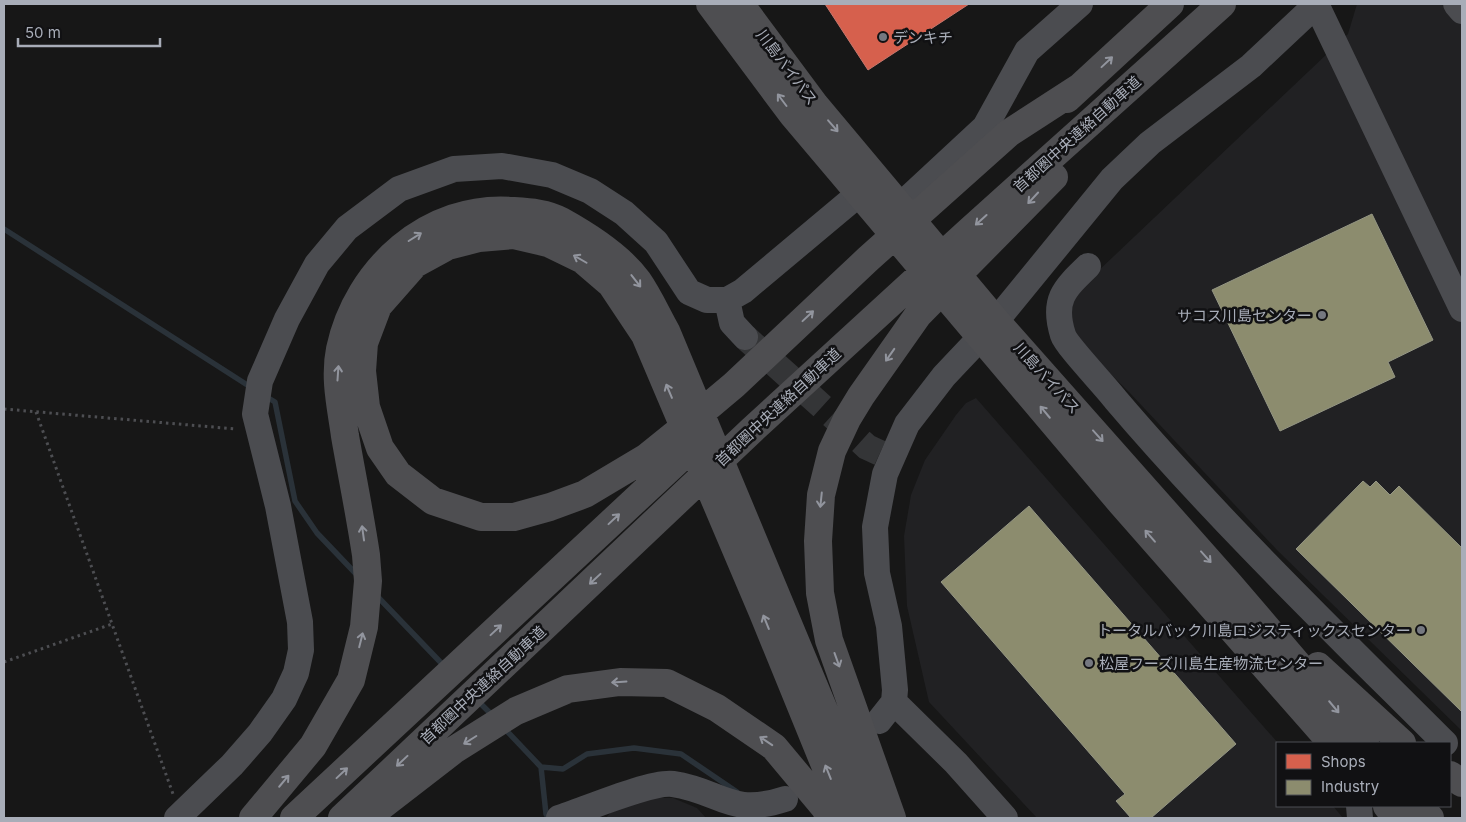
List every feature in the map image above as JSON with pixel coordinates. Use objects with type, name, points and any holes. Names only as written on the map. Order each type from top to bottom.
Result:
[{"type":"highway","name":"川島バイパス","points":[[710,4],[792,114],[860,193],[1230,585],[1364,742]]},
{"type":"highway","name":"川島バイパス","points":[[740,4],[815,105],[901,205],[988,328],[1128,511],[1331,742]]},
{"type":"highway","name":"首都圏中央連絡自動車道","points":[[342,818],[752,430],[1222,4]]},
{"type":"highway","name":"首都圏中央連絡自動車道","points":[[294,818],[451,672],[652,468],[738,393],[874,266],[1080,87],[1166,7]]},
{"type":"highway","points":[[892,818],[829,640],[820,593],[818,541],[821,495],[832,451],[861,396],[918,315],[985,249],[1187,36]]},
{"type":"highway","points":[[253,818],[313,746],[351,680],[364,627],[367,591],[361,519],[337,385],[340,351],[346,326],[362,292],[389,257],[409,240],[436,224],[466,214],[496,209],[531,212],[560,220],[608,252],[638,280],[666,331],[850,774],[873,818]]},
{"type":"highway","points":[[652,468],[550,507],[514,517],[481,518],[433,501],[398,474],[380,448],[366,407],[362,371],[364,344],[378,306],[415,264],[448,246],[479,238],[514,235],[548,244],[583,260],[611,284],[645,335],[836,792],[843,818]]},
{"type":"highway","points":[[1230,585],[1401,742]]},
{"type":"highway","points":[[366,818],[454,750],[516,711],[568,689],[620,682],[667,683],[717,708],[774,747],[825,808],[830,818]]},
{"type":"highway","points":[[1451,776],[1462,783]]},
{"type":"highway","points":[[1387,807],[1397,818]]},
{"type":"highway","points":[[1420,807],[1430,818]]},
{"type":"street","points":[[901,205],[985,126],[1027,51],[1080,4]]},
{"type":"street","points":[[1005,818],[956,763],[886,711],[894,668],[889,626],[877,573],[875,527],[885,474],[886,455],[944,376],[988,328],[1112,179],[1150,143],[1251,66],[1316,4],[1462,309]]},
{"type":"street","points":[[1456,4],[1462,11]]},
{"type":"street","points":[[178,817],[232,764],[260,732],[284,699],[296,673],[300,658],[300,622],[278,506],[255,414],[260,381],[287,319],[317,264],[347,228],[399,189],[454,170],[502,166],[552,174],[590,191],[624,213],[656,242],[690,292],[707,300],[727,300],[744,291],[860,193]]},
{"type":"street","points":[[1088,266],[1061,296],[1058,312],[1063,337],[1140,428],[1222,518],[1444,742]]},
{"type":"street","points":[[727,300],[732,322],[745,338]]},
{"type":"street","points":[[1451,749],[1462,756]]},
{"type":"street","points":[[565,817],[656,784],[673,784],[749,809],[785,799]]},
{"type":"path","points":[[4,408],[231,430],[258,425]]},
{"type":"path","points":[[36,412],[112,624],[178,817]]},
{"type":"path","points":[[4,662],[112,624]]},
{"type":"shaded area","points":[[1357,4],[1462,4],[1462,731],[1277,550],[1129,392],[1078,342],[1067,320],[1069,303],[1095,274],[1348,34]]},
{"type":"shaded area","points":[[976,398],[1277,742],[1276,807],[1334,807],[1343,818],[1037,818],[929,702],[907,606],[904,536],[911,495],[925,460],[966,403]]},
{"type":"shaded area","points":[[644,798],[673,798],[697,808],[706,818],[606,818],[610,813]]},
{"type":"building: Shops","name":"デンキチ","points":[[825,4],[969,4],[868,70]]},
{"type":"building: Industry","name":"サコス川島センター","points":[[1372,214],[1433,340],[1388,362],[1395,377],[1280,431],[1212,290]]},
{"type":"building: Industry","name":"トータルバック川島ロジスティックスセンター","points":[[1363,481],[1370,487],[1376,481],[1390,495],[1399,486],[1462,548],[1462,712],[1296,549]]},
{"type":"building: Industry","name":"松屋フーズ川島生産物流センター","points":[[1029,506],[1236,744],[1151,818],[1131,818],[1116,801],[1125,794],[941,582]]},
{"type":"waterway","points":[[4,229],[252,388]]},
{"type":"waterway","points":[[265,396],[275,402],[295,501],[317,533],[358,576]]},
{"type":"waterway","points":[[376,595],[446,668]]},
{"type":"waterway","points":[[477,700],[493,716]]},
{"type":"waterway","points":[[503,727],[541,767],[546,814],[549,818]]},
{"type":"waterway","points":[[541,767],[563,769],[587,754],[634,748],[681,754],[737,792]]},
{"type":"tunnel","points":[[745,337],[867,447],[880,453]]},
{"type":"place","name":"デンキチ","points":[[883,37]]},
{"type":"place","name":"サコス川島センター","points":[[1322,315]]},
{"type":"place","name":"トータルバック川島ロジスティックスセンター","points":[[1421,630]]},
{"type":"place","name":"松屋フーズ川島生産物流センター","points":[[1089,663]]}]
